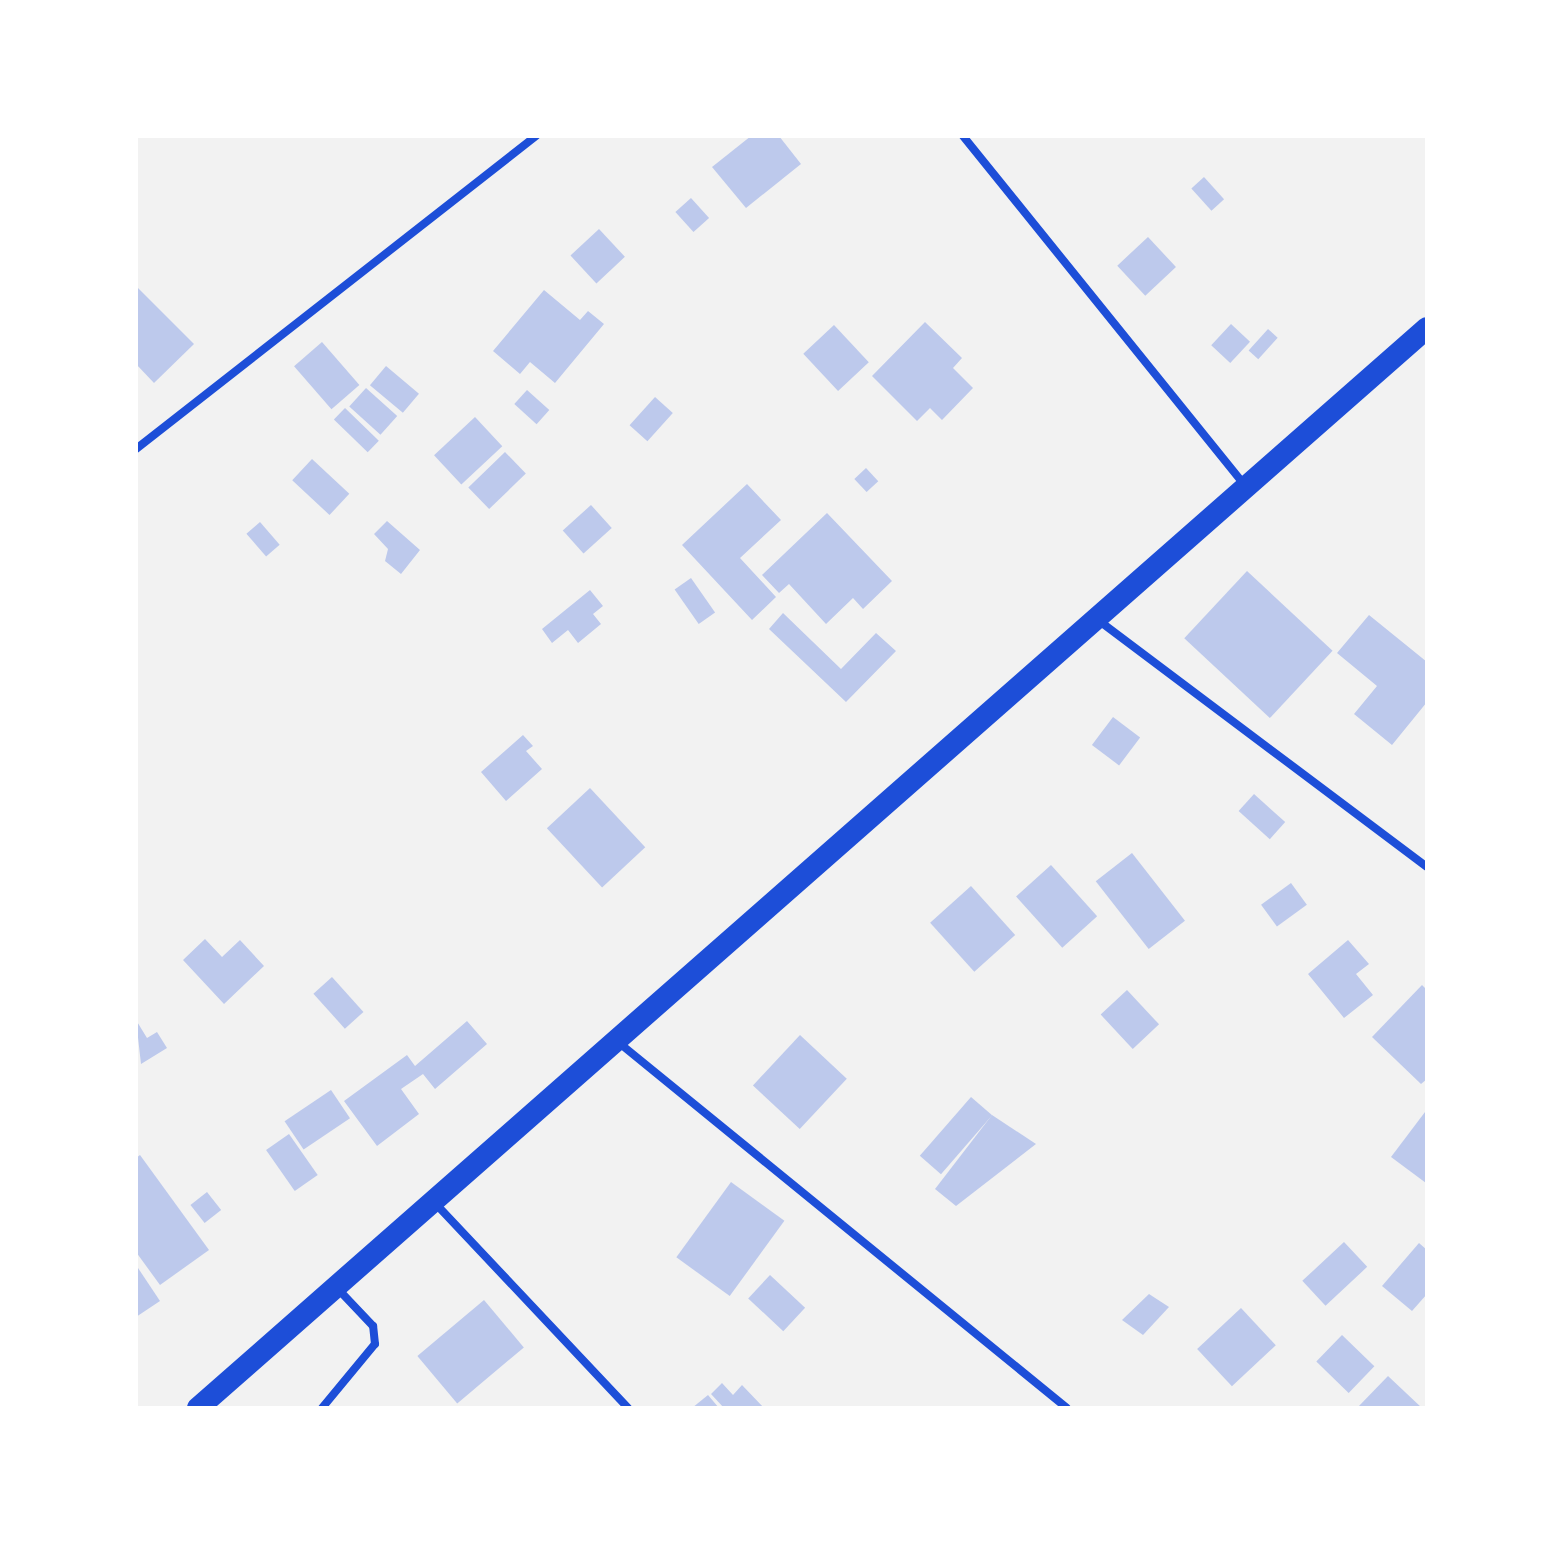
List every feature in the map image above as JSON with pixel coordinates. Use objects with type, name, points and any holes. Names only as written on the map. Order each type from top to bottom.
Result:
[{"type":"highway","points":[[198,1408],[338,1289],[432,1200],[614,1039],[1427,328]]},
{"type":"street","points":[[136,449],[536,136]]},
{"type":"street","points":[[963,136],[1245,487]]},
{"type":"street","points":[[1094,617],[1427,867]]},
{"type":"street","points":[[614,1039],[1067,1408]]},
{"type":"street","points":[[432,1200],[628,1408]]},
{"type":"street","points":[[322,1408],[375,1344],[373,1326],[338,1289]]},
{"type":"building","points":[[751,136],[779,136],[801,164],[746,208],[712,167]]},
{"type":"building","points":[[1204,177],[1224,199],[1211,211],[1191,188]]},
{"type":"building","points":[[691,198],[709,218],[693,232],[675,212]]},
{"type":"building","points":[[599,229],[625,257],[596,283],[570,256]]},
{"type":"building","points":[[1148,237],[1176,267],[1145,296],[1117,266]]},
{"type":"building","points":[[136,286],[194,344],[154,383],[136,364]]},
{"type":"building","points":[[544,290],[580,320],[588,311],[604,324],[555,383],[530,362],[520,374],[493,351]]},
{"type":"building","points":[[925,322],[962,358],[953,368],[973,388],[942,420],[930,408],[917,421],[872,376]]},
{"type":"building","points":[[1231,324],[1250,342],[1230,363],[1211,345]]},
{"type":"building","points":[[834,325],[869,362],[838,391],[803,354]]},
{"type":"building","points":[[1268,329],[1278,338],[1258,359],[1249,351]]},
{"type":"building","points":[[322,342],[359,385],[331,409],[294,366]]},
{"type":"building","points":[[386,366],[419,394],[403,413],[370,385]]},
{"type":"building","points":[[366,388],[397,416],[380,435],[349,407]]},
{"type":"building","points":[[527,390],[549,410],[537,424],[514,404]]},
{"type":"building","points":[[655,397],[673,413],[647,441],[630,425]]},
{"type":"building","points":[[345,408],[379,441],[368,452],[334,420]]},
{"type":"building","points":[[475,417],[502,446],[461,484],[434,455]]},
{"type":"building","points":[[505,452],[526,474],[489,509],[468,487]]},
{"type":"building","points":[[312,459],[349,494],[330,515],[292,480]]},
{"type":"building","points":[[866,468],[878,481],[867,492],[854,479]]},
{"type":"building","points":[[747,484],[781,520],[740,558],[776,597],[752,620],[682,545]]},
{"type":"building","points":[[591,505],[612,528],[584,553],[563,530]]},
{"type":"building","points":[[827,513],[892,581],[863,609],[853,598],[826,624],[789,584],[779,593],[762,575]]},
{"type":"building","points":[[387,521],[420,550],[401,574],[385,561],[388,549],[374,534]]},
{"type":"building","points":[[260,522],[280,545],[266,556],[246,534]]},
{"type":"building","points":[[1247,571],[1333,651],[1270,718],[1184,638]]},
{"type":"building","points":[[691,578],[715,612],[699,624],[675,589]]},
{"type":"building","points":[[590,590],[603,606],[593,614],[601,624],[578,643],[568,630],[552,643],[542,629]]},
{"type":"building","points":[[783,613],[841,669],[876,633],[896,651],[846,702],[769,629]]},
{"type":"building","points":[[1369,615],[1427,662],[1427,702],[1392,745],[1354,714],[1377,686],[1337,653]]},
{"type":"building","points":[[1113,717],[1140,737],[1119,765],[1092,745]]},
{"type":"building","points":[[523,735],[533,746],[526,751],[542,769],[506,801],[481,772]]},
{"type":"building","points":[[590,788],[645,847],[602,887],[547,828]]},
{"type":"building","points":[[1254,794],[1285,822],[1270,839],[1239,811]]},
{"type":"building","points":[[1132,853],[1185,921],[1149,949],[1096,881]]},
{"type":"building","points":[[1051,865],[1097,916],[1062,948],[1016,896]]},
{"type":"building","points":[[1291,883],[1307,905],[1277,927],[1261,905]]},
{"type":"building","points":[[971,886],[1015,935],[974,972],[930,923]]},
{"type":"building","points":[[205,939],[222,957],[240,940],[264,966],[224,1004],[183,960]]},
{"type":"building","points":[[1348,940],[1369,964],[1356,974],[1373,995],[1344,1018],[1308,974]]},
{"type":"building","points":[[332,977],[363,1012],[345,1029],[313,994]]},
{"type":"building","points":[[1422,985],[1427,990],[1427,1079],[1421,1084],[1372,1037]]},
{"type":"building","points":[[1127,990],[1159,1024],[1133,1049],[1101,1015]]},
{"type":"building","points":[[136,1020],[147,1038],[157,1032],[167,1048],[141,1064]]},
{"type":"building","points":[[467,1021],[487,1044],[435,1089],[423,1074],[401,1089],[419,1114],[377,1146],[344,1101],[407,1055],[415,1066]]},
{"type":"building","points":[[800,1035],[847,1079],[800,1129],[753,1085]]},
{"type":"building","points":[[331,1090],[350,1118],[304,1150],[285,1121]]},
{"type":"building","points":[[971,1097],[992,1115],[941,1174],[920,1156]]},
{"type":"building","points":[[1427,1113],[1426,1183],[1391,1157]]},
{"type":"building","points":[[992,1115],[1036,1144],[956,1206],[935,1189]]},
{"type":"building","points":[[289,1134],[318,1175],[295,1191],[266,1150]]},
{"type":"building","points":[[140,1155],[209,1250],[160,1285],[136,1252],[136,1158]]},
{"type":"building","points":[[731,1182],[784,1221],[730,1296],[676,1257]]},
{"type":"building","points":[[207,1192],[221,1210],[205,1223],[190,1205]]},
{"type":"building","points":[[1344,1242],[1367,1267],[1326,1306],[1302,1281]]},
{"type":"building","points":[[1419,1243],[1427,1250],[1427,1294],[1412,1311],[1382,1286]]},
{"type":"building","points":[[136,1265],[160,1301],[136,1317]]},
{"type":"building","points":[[770,1275],[805,1308],[783,1331],[748,1298]]},
{"type":"building","points":[[1149,1294],[1169,1307],[1143,1335],[1122,1320]]},
{"type":"building","points":[[484,1300],[524,1347],[457,1403],[417,1356]]},
{"type":"building","points":[[1241,1308],[1276,1345],[1232,1386],[1197,1349]]},
{"type":"building","points":[[1342,1335],[1374,1366],[1349,1393],[1316,1362]]},
{"type":"building","points":[[1388,1376],[1422,1408],[1357,1408]]},
{"type":"building","points":[[722,1383],[733,1395],[742,1385],[764,1408],[724,1408],[711,1394]]},
{"type":"building","points":[[708,1395],[719,1408],[692,1408]]}]
